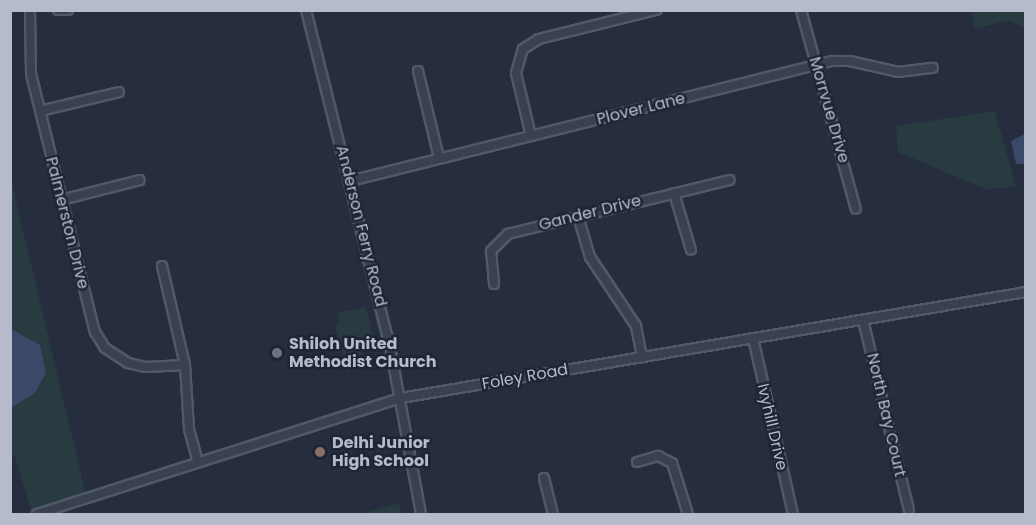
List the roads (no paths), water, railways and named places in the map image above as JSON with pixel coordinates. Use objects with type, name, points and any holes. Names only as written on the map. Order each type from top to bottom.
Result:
[{"type":"street","name":"Palmerston Drive","points":[[30,10],[27,48],[92,324],[99,340],[112,354],[136,366],[185,365]]},
{"type":"street","points":[[58,10],[68,10]]},
{"type":"street","name":"Anderson Ferry Road","points":[[306,10],[350,181],[401,398],[421,514]]},
{"type":"street","points":[[531,136],[516,73],[523,49],[539,39],[656,10]]},
{"type":"street","name":"Morrvue Drive","points":[[801,10],[856,209]]},
{"type":"street","name":"Plover Lane","points":[[350,181],[841,60],[898,72],[933,68]]},
{"type":"street","points":[[418,71],[439,158]]},
{"type":"street","points":[[40,111],[119,92]]},
{"type":"street","points":[[61,200],[140,180]]},
{"type":"street","name":"Gander Drive","points":[[494,284],[490,258],[502,237],[578,216],[729,180]]},
{"type":"street","points":[[674,193],[691,250]]},
{"type":"street","points":[[578,216],[590,257],[636,326],[642,357]]},
{"type":"street","points":[[162,266],[185,365],[189,429],[198,462]]},
{"type":"street","name":"Foley Road","points":[[38,514],[401,398],[1026,292]]},
{"type":"street","name":"North Bay Court","points":[[863,320],[909,510]]},
{"type":"street","name":"Ivyhill Drive","points":[[753,338],[793,514]]},
{"type":"street","points":[[637,462],[658,456],[672,463],[688,514]]},
{"type":"street","points":[[544,478],[553,514]]},
{"type":"water","points":[[1025,134],[1025,164],[1016,164],[1011,141]]},
{"type":"water","points":[[11,329],[40,345],[46,373],[35,393],[11,408]]},
{"type":"place","name":"Shiloh United Methodist Church","points":[[277,353]]},
{"type":"place","name":"Delhi Junior High School","points":[[320,452]]}]
